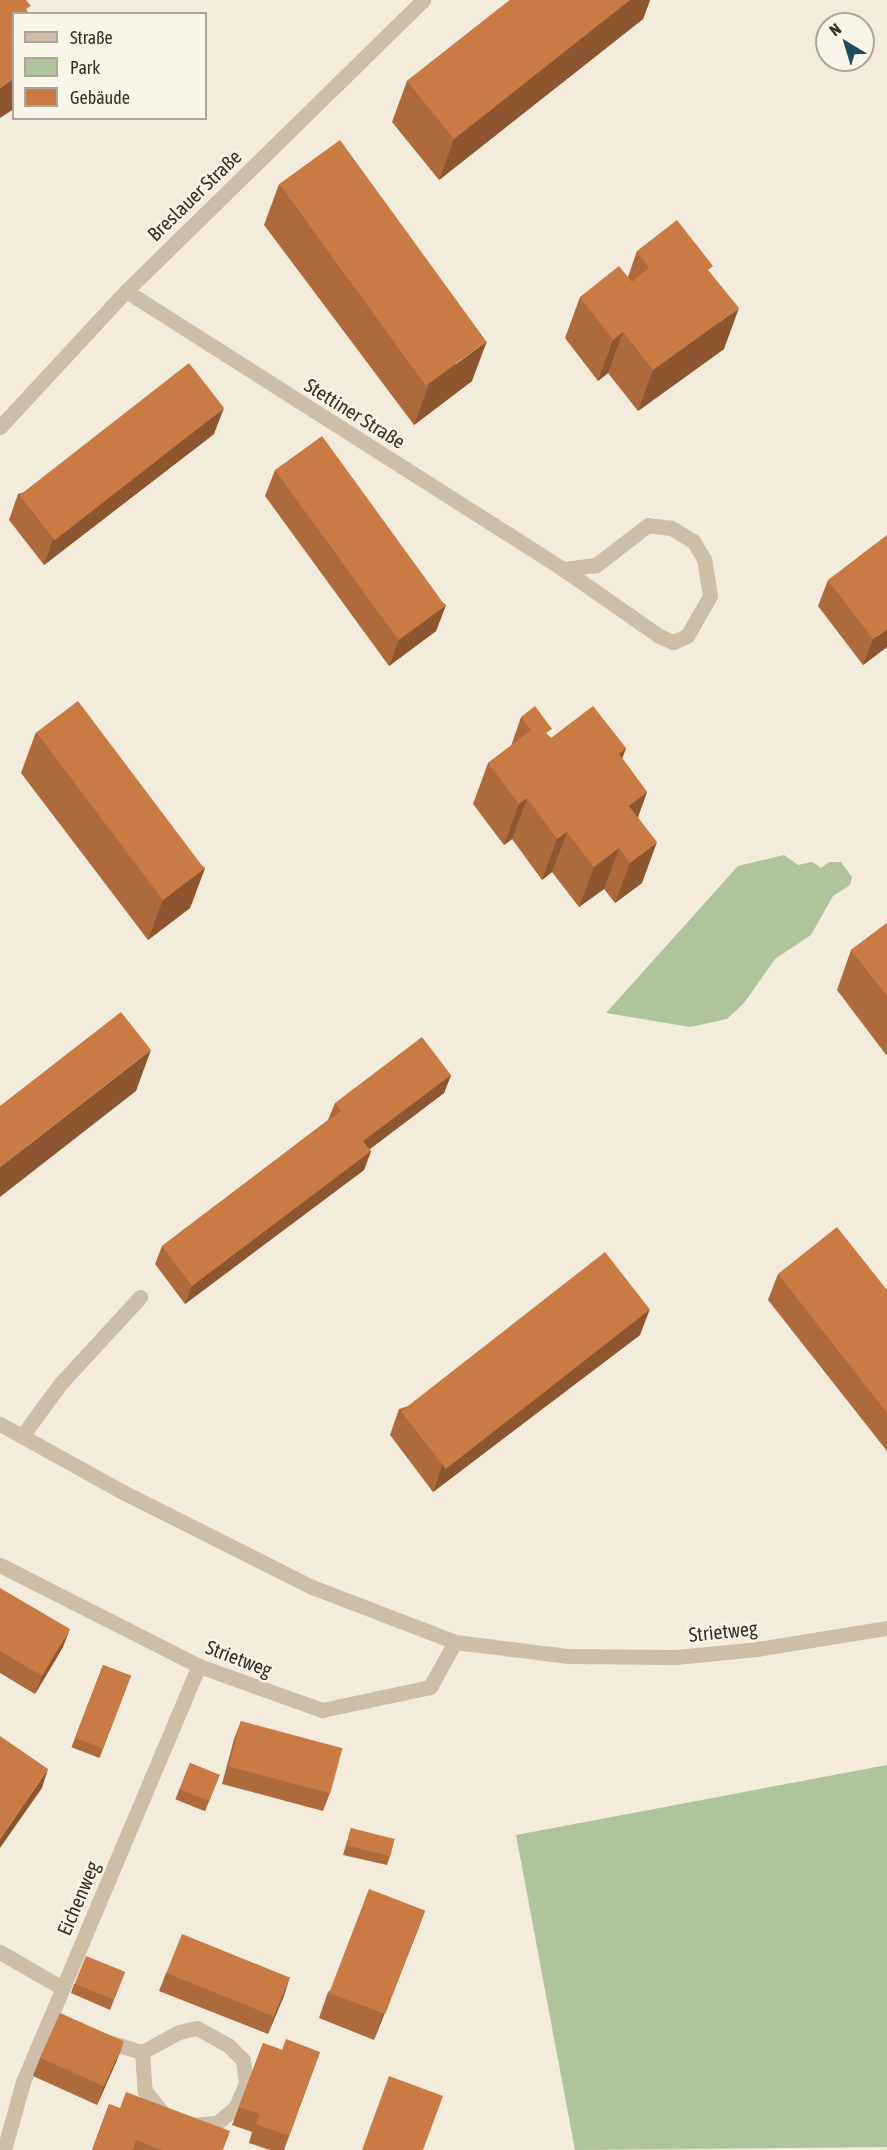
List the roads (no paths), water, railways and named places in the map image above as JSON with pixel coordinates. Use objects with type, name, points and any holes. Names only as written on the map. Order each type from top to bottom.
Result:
[{"type":"street","name":"Breslauer Straße","points":[[0,427],[126,291],[423,0]]},
{"type":"street","name":"Stettiner Straße","points":[[126,291],[563,569],[673,642],[687,636],[710,596],[704,559],[693,541],[671,528],[648,525],[596,565],[563,569]]},
{"type":"street","points":[[22,1436],[61,1383],[140,1297]]},
{"type":"street","name":"Strietweg","points":[[0,1424],[121,1491],[312,1587],[455,1642],[568,1656],[676,1657],[758,1649],[887,1628]]},
{"type":"street","name":"Strietweg","points":[[0,1565],[199,1666],[322,1710],[430,1687],[455,1642]]},
{"type":"street","name":"Eichenweg","points":[[4,2150],[23,2082],[199,1666]]},
{"type":"street","points":[[0,1952],[62,1988]]},
{"type":"street","points":[[48,2022],[66,2028]]},
{"type":"street","points":[[86,2035],[142,2052],[179,2032],[197,2028],[228,2045],[243,2060],[246,2084],[236,2107],[217,2123],[194,2126],[174,2122],[158,2110],[145,2091],[142,2052]]}]
